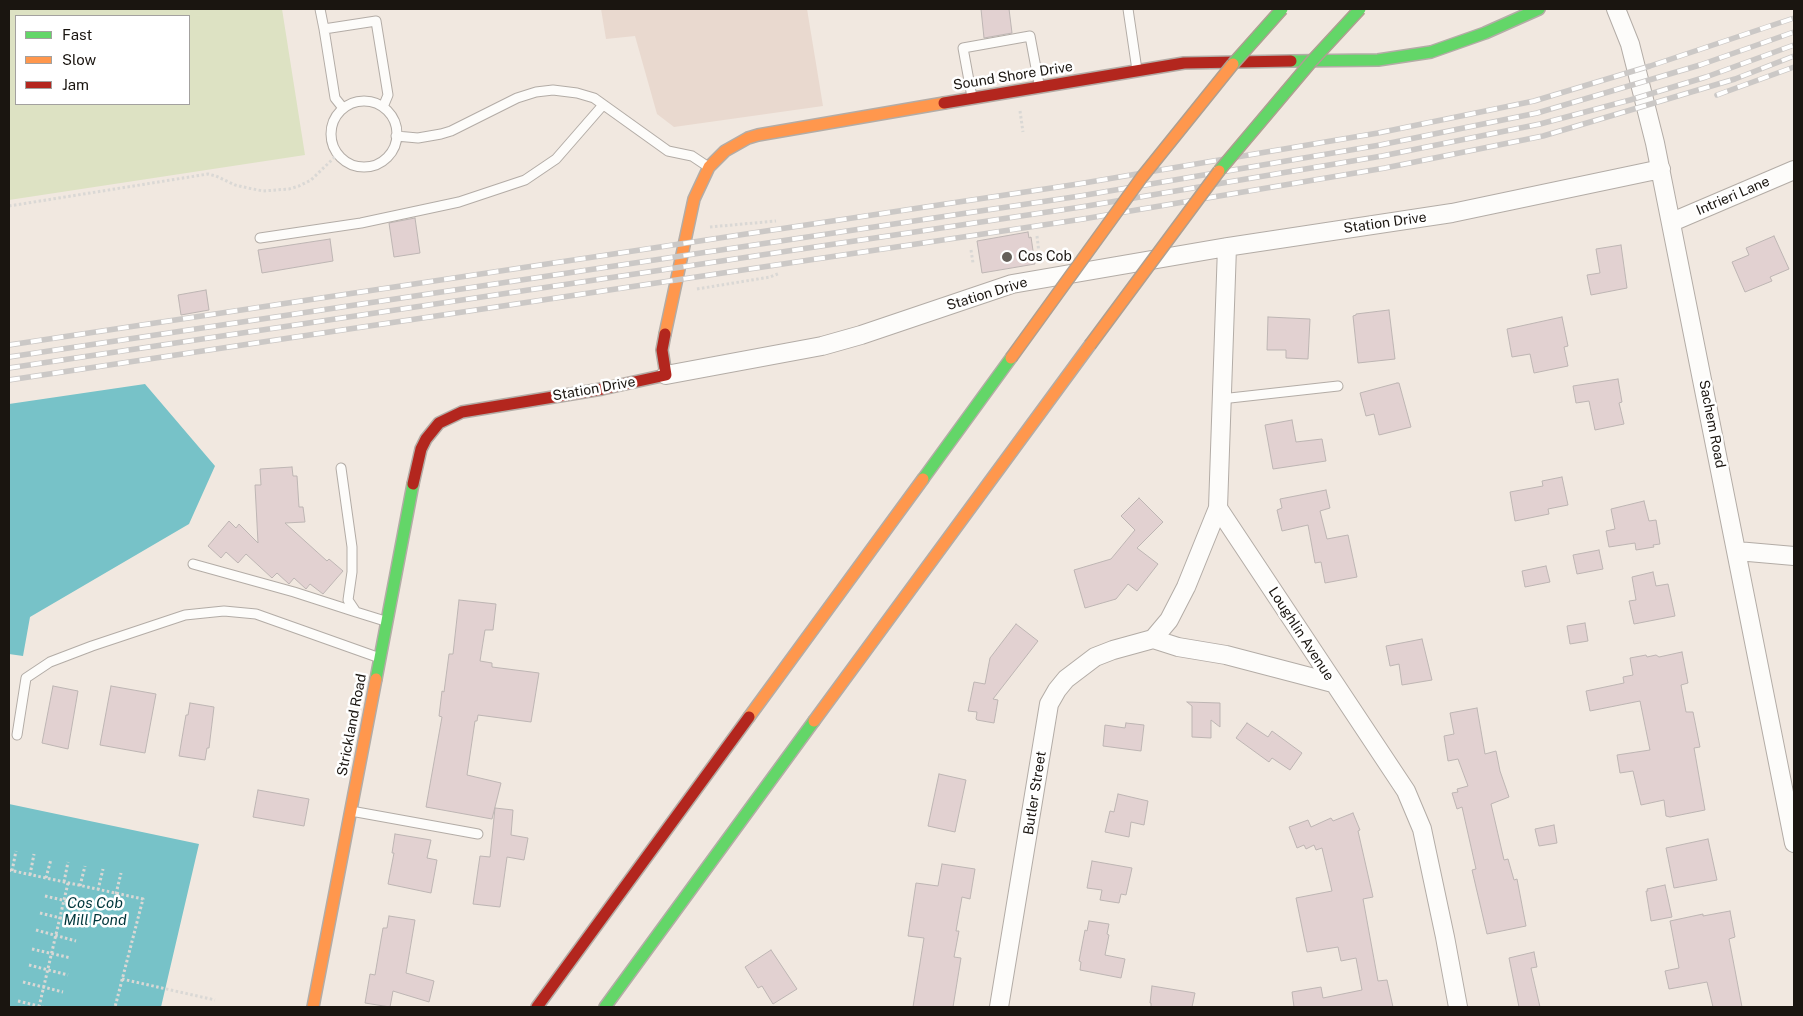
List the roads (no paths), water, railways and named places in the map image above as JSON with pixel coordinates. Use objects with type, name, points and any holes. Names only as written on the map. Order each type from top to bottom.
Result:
[{"type":"main road","points":[[537,1007],[1142,177],[1230,67],[1282,9]]},
{"type":"main road","points":[[605,1007],[1177,227],[1242,142],[1360,9]]},
{"type":"main road","name":"Sound Shore Drive","points":[[666,375],[662,350],[694,199],[709,167],[717,158],[733,146],[748,138],[1184,63],[1378,60],[1431,52],[1485,33],[1539,9]]},
{"type":"main road","name":"Station Drive","points":[[421,449],[426,439],[440,423],[462,412],[602,389],[666,375]]},
{"type":"main road","name":"Strickland Road","points":[[313,1007],[421,449]]},
{"type":"street","name":"Sachem Road","points":[[1616,9],[1630,44],[1661,169],[1792,819],[1794,843]]},
{"type":"street","name":"Station Drive","points":[[666,375],[822,346],[862,335],[1012,284],[1227,247],[1452,213],[1661,169]]},
{"type":"street","name":"Intrieri Lane","points":[[1672,222],[1794,170]]},
{"type":"street","points":[[1227,247],[1218,508],[1186,587],[1169,620],[1153,639],[1178,647],[1235,657],[1333,682]]},
{"type":"street","name":"Loughlin Avenue","points":[[1218,508],[1406,791],[1422,828],[1458,1007]]},
{"type":"street","points":[[1737,551],[1794,556]]},
{"type":"street","name":"Butler Street","points":[[999,1007],[1049,704],[1066,679],[1095,657],[1153,639]]},
{"type":"lane","points":[[320,9],[335,98],[343,108]]},
{"type":"lane","points":[[1128,9],[1137,71]]},
{"type":"lane","points":[[324,29],[376,21],[388,94],[382,107]]},
{"type":"lane","points":[[972,98],[963,48],[1030,36],[1039,87]]},
{"type":"lane","points":[[396,136],[418,138],[446,132],[517,98],[536,92],[554,90],[577,93],[594,98],[668,151],[692,156],[709,167]]},
{"type":"lane","points":[[358,101],[375,103],[382,107],[391,116],[396,126],[394,146],[389,154],[382,161],[373,165],[354,165],[345,161],[338,154],[332,143],[331,130],[335,118],[343,108],[358,101]]},
{"type":"lane","points":[[260,238],[361,222],[459,202],[525,180],[556,160],[603,105]]},
{"type":"lane","points":[[1221,399],[1338,386]]},
{"type":"lane","points":[[341,468],[352,547],[352,572],[348,600],[356,612]]},
{"type":"lane","points":[[193,564],[294,592],[388,622]]},
{"type":"lane","points":[[17,735],[26,678],[50,662],[185,615],[224,611],[256,614],[380,658]]},
{"type":"lane","points":[[351,811],[478,834]]},
{"type":"water","points":[[145,384],[215,466],[189,524],[30,617],[23,656],[9,654],[9,404]]},
{"type":"water","name":"Cos Cob Mill Pond","points":[[9,804],[199,844],[161,1007],[9,1007]]},
{"type":"railway","points":[[9,345],[1078,184],[1378,133],[1534,101],[1650,66],[1794,18]]},
{"type":"railway","points":[[9,357],[1080,196],[1380,145],[1537,113],[1700,65],[1794,32]]},
{"type":"railway","points":[[9,368],[1081,207],[1382,156],[1540,124],[1630,100],[1706,77],[1794,45]]},
{"type":"railway","points":[[9,380],[1083,219],[1385,168],[1543,136],[1735,79],[1794,56]]},
{"type":"railway","points":[[1717,95],[1794,67]]},
{"type":"place","name":"Cos Cob","points":[[1007,257]]}]
